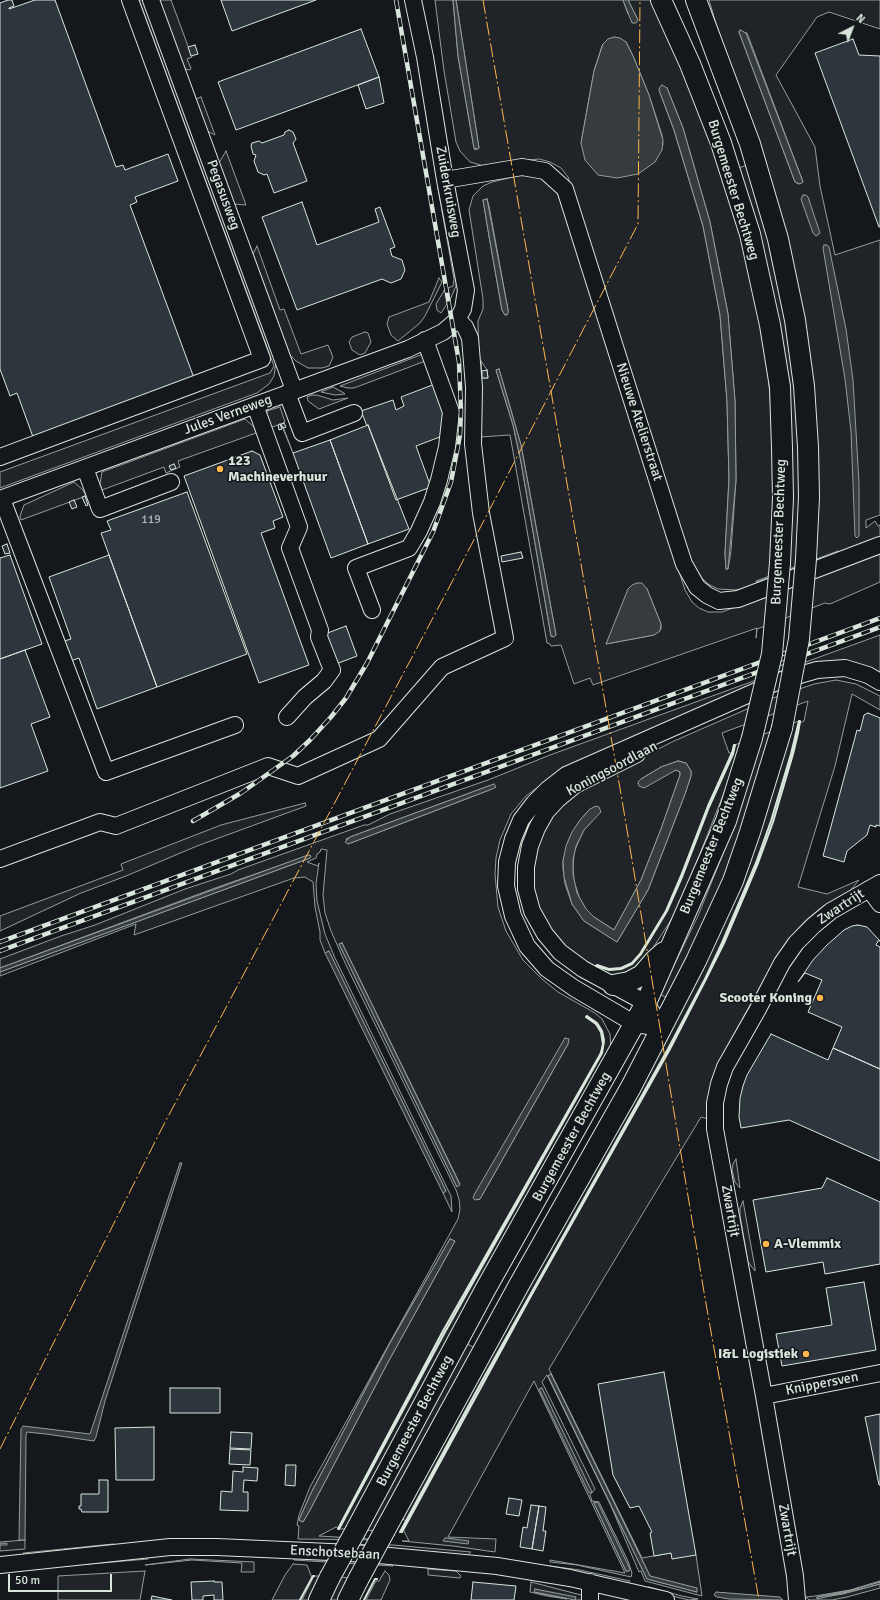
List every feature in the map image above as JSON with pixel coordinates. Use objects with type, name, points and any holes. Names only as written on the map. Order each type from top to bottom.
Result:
[{"type":"main road","name":"Burgemeester Bechtweg","points":[[319,1600],[330,1577],[486,1290],[646,1003],[726,821],[752,738],[772,654],[780,563],[783,490],[780,386],[768,318],[750,234],[721,142],[690,64],[661,0]]},
{"type":"main road","name":"Burgemeester Bechtweg","points":[[348,1600],[519,1285],[631,1087],[696,961],[732,881],[752,826],[782,728],[799,639],[806,559],[809,497],[808,448],[804,386],[795,320],[778,239],[750,144],[696,0]]},
{"type":"main road","points":[[613,985],[629,982],[642,975],[654,961],[672,945]]},
{"type":"street","points":[[0,457],[262,359],[130,0]]},
{"type":"street","name":"Pegasusweg","points":[[151,0],[291,391],[302,433],[354,413]]},
{"type":"street","name":"Zuiderkruisweg","points":[[413,0],[425,57],[445,180],[466,290],[465,302],[455,322]]},
{"type":"street","name":"Zuiderkruisweg","points":[[422,0],[425,57]]},
{"type":"street","name":"Nieuwe Atelierstraat","points":[[445,180],[522,167],[545,171],[565,189],[674,534],[684,564],[697,587],[707,595],[719,600],[738,599],[880,545]]},
{"type":"street","points":[[0,859],[100,822],[116,826],[268,766],[298,776],[379,739],[442,667],[505,638],[480,513],[473,444],[474,386],[470,338],[465,327],[455,322]]},
{"type":"street","name":"Jules Verneweg","points":[[1,499],[255,404],[408,349],[443,332],[455,322]]},
{"type":"street","points":[[372,610],[356,568],[409,548],[419,531],[432,502],[447,447],[451,412],[425,340]]},
{"type":"street","points":[[255,404],[299,527],[290,548],[320,630],[319,636],[332,670],[324,681],[287,716]]},
{"type":"street","points":[[84,468],[100,509],[171,482]]},
{"type":"street","points":[[1,499],[106,772],[235,725]]},
{"type":"street","name":"Koningsoordlaan","points":[[662,1028],[635,1024],[574,988],[547,969],[527,946],[513,916],[506,886],[507,862],[513,839],[521,820],[534,803],[548,789],[566,775],[779,681],[817,670],[845,668],[868,675],[880,682]]},
{"type":"street","name":"Koningsoordlaan","points":[[662,1028],[646,1003],[583,969],[560,952],[545,934],[532,911],[526,889],[526,867],[530,846],[537,828],[546,812],[575,785],[679,734],[780,688],[820,678],[843,676],[865,682],[880,690]]},
{"type":"street","points":[[875,886],[880,904]]},
{"type":"street","name":"Zwartrijt","points":[[797,1600],[795,1576],[764,1396],[715,1129],[715,1103],[719,1084],[725,1067],[782,963],[796,943],[831,911],[875,886]]},
{"type":"street","name":"Knippersven","points":[[764,1396],[880,1373]]},
{"type":"street","name":"Enschotsebaan","points":[[0,1565],[170,1547],[217,1547],[368,1554],[497,1566],[543,1573],[590,1582],[666,1600]]},
{"type":"street","points":[[590,1582],[590,1600]]},
{"type":"shaded area","points":[[139,0],[143,0],[276,362],[274,376],[269,384],[257,393],[0,488],[0,472],[270,373],[274,366]]},
{"type":"shaded area","points":[[159,0],[171,0],[192,57],[187,59],[191,68],[190,70],[184,69]]},
{"type":"shaded area","points":[[435,0],[453,0],[458,56],[475,150],[479,148],[456,0],[623,0],[628,14],[638,20],[628,0],[655,0],[694,89],[750,267],[767,364],[770,396],[775,491],[771,558],[790,519],[739,168],[749,164],[758,192],[787,326],[814,550],[781,215],[761,147],[720,37],[709,0],[880,0],[880,29],[829,12],[817,17],[776,75],[815,147],[820,186],[835,255],[880,240],[880,515],[866,520],[866,528],[875,521],[878,526],[880,525],[880,538],[747,588],[736,590],[718,589],[708,584],[701,577],[692,563],[568,177],[561,168],[550,162],[539,159],[484,166],[470,162],[460,151],[456,142],[444,71]],"holes":[[[739,32],[747,33],[803,182],[799,184],[795,182]],[[626,42],[649,95],[662,135],[663,145],[581,143],[594,71],[603,44]],[[667,88],[683,128],[710,222],[728,314],[735,401],[736,480],[731,551],[728,569],[726,569],[725,553],[729,479],[727,401],[720,315],[703,226],[674,130],[659,90]],[[838,551],[839,552],[756,582]]]},
{"type":"shaded area","points":[[453,0],[456,0],[478,149],[474,148],[458,56]]},
{"type":"shaded area","points":[[623,0],[628,0],[638,20],[636,23],[632,23]]},
{"type":"shaded area","points":[[740,30],[746,33],[803,182],[800,184],[795,182],[739,32]]},
{"type":"shaded area","points":[[614,37],[620,38],[626,42],[633,56],[649,95],[663,140],[662,150],[655,162],[638,174],[617,178],[598,175],[585,160],[581,143],[594,71],[603,44],[608,39]]},
{"type":"shaded area","points":[[662,85],[667,88],[683,128],[710,222],[728,314],[735,401],[736,480],[728,569],[726,569],[725,553],[729,479],[727,401],[720,315],[703,226],[674,130],[659,90]]},
{"type":"shaded area","points":[[201,97],[215,135],[207,131],[196,99]]},
{"type":"shaded area","points":[[226,151],[246,205],[234,204],[219,163]]},
{"type":"shaded area","points":[[521,175],[537,176],[548,182],[556,190],[685,590],[692,602],[699,608],[708,612],[722,612],[880,553],[880,582],[830,604],[825,603],[757,629],[756,638],[757,628],[593,685],[590,678],[574,684],[561,645],[551,646],[547,643],[510,435],[480,437],[478,321],[483,309],[483,299],[469,210],[473,196],[483,186],[492,182]],"holes":[[[487,199],[489,206],[508,310],[507,315],[505,315],[502,310],[483,200]],[[481,361],[487,370],[488,378],[482,378]],[[499,369],[521,445],[556,635],[552,637],[521,462],[513,425],[496,370]],[[647,589],[661,624],[661,629],[654,635],[606,644]]]},
{"type":"shaded area","points":[[438,188],[456,272],[456,286],[450,300],[448,288],[453,286],[454,279]]},
{"type":"shaded area","points":[[803,195],[808,197],[820,233],[816,236],[813,233],[801,199]]},
{"type":"shaded area","points":[[487,199],[508,310],[508,314],[505,315],[502,310],[483,200]]},
{"type":"shaded area","points":[[824,245],[829,247],[846,329],[853,380],[859,483],[859,536],[857,538],[855,536],[851,431],[845,379],[823,248]]},
{"type":"shaded area","points":[[257,246],[280,310],[284,309],[301,354],[328,345],[333,357],[329,366],[322,368],[308,368],[296,361],[290,355],[253,254]]},
{"type":"shaded area","points":[[439,278],[442,282],[425,316],[420,323],[398,341],[391,335],[387,324],[389,317],[429,302]]},
{"type":"shaded area","points":[[445,289],[447,304],[441,313],[437,310],[436,304]]},
{"type":"shaded area","points":[[365,332],[368,333],[371,342],[365,353],[360,355],[352,350],[349,342],[352,337]]},
{"type":"shaded area","points":[[423,354],[428,360],[354,388],[340,386]]},
{"type":"shaded area","points":[[499,369],[521,445],[556,635],[554,637],[551,636],[521,462],[513,425],[496,370]]},
{"type":"shaded area","points":[[333,387],[345,394],[335,395],[321,392]]},
{"type":"shaded area","points":[[312,395],[333,400],[348,398],[319,409],[308,401],[307,397]]},
{"type":"shaded area","points":[[280,407],[285,422],[282,424],[293,453],[281,424],[269,428],[267,423],[267,411]]},
{"type":"shaded area","points":[[245,419],[254,427],[256,433],[178,461],[180,467],[166,473],[164,467],[102,490],[100,484],[102,472]]},
{"type":"shaded area","points":[[74,482],[83,490],[86,496],[21,520],[20,516],[24,505]]},
{"type":"shaded area","points":[[637,583],[642,583],[647,589],[661,624],[660,631],[654,635],[606,644],[628,589]]},
{"type":"shaded area","points":[[880,635],[880,676],[842,664],[556,776],[526,796],[511,814],[500,840],[496,858],[495,874],[498,907],[506,931],[523,960],[542,979],[558,992],[595,1013],[602,1019],[610,1034],[611,1047],[348,1525],[344,1529],[339,1529],[445,1332],[602,1053],[604,1044],[602,1031],[597,1023],[587,1016],[599,1028],[602,1036],[603,1044],[599,1057],[443,1331],[338,1528],[336,1527],[319,1536],[386,1540],[298,1539],[299,1526],[297,1525],[299,1515],[310,1487],[458,1219],[460,1209],[456,1190],[346,965],[331,931],[325,913],[323,895],[327,850],[321,849],[316,858],[307,862],[318,866],[319,863],[316,884],[317,901],[325,934],[335,958],[451,1196],[452,1212],[443,1193],[446,1191],[329,952],[325,953],[320,940],[313,882],[305,877],[294,878],[134,935],[136,924],[0,976],[0,972],[310,858],[310,855],[218,887],[0,968],[0,959],[95,925],[185,889],[231,874],[238,870],[364,825],[368,825],[390,814],[488,780],[550,755]],"holes":[[[489,786],[492,789],[348,844],[346,839]],[[342,943],[460,1184],[457,1187],[339,944]],[[568,1044],[480,1199],[477,1200]],[[450,1239],[455,1241],[387,1364],[303,1522],[299,1520],[312,1491],[390,1343]]]},
{"type":"shaded area","points":[[836,680],[856,684],[880,696],[880,710],[852,694],[835,766],[798,887],[827,894],[859,880],[850,891],[822,907],[805,921],[790,937],[776,958],[718,1063],[712,1081],[708,1119],[701,1117],[549,1369],[642,1558],[671,1553],[696,1555],[702,1596],[645,1581],[641,1571],[639,1572],[611,1506],[547,1375],[542,1382],[595,1489],[590,1495],[592,1501],[599,1502],[628,1561],[632,1573],[631,1577],[577,1565],[550,1562],[550,1560],[625,1573],[534,1381],[448,1537],[496,1539],[495,1552],[402,1541],[409,1541],[403,1529],[532,1294],[670,1049],[724,943],[748,888],[773,822],[793,754],[800,723],[804,721],[808,701],[722,733],[729,753],[732,753],[708,806],[666,911],[640,954],[632,963],[615,969],[597,966],[609,970],[621,969],[632,964],[641,954],[667,911],[709,807],[733,754],[735,745],[742,742],[733,770],[684,894],[671,920],[642,965],[619,976],[608,975],[589,966],[552,935],[534,896],[532,864],[548,819],[583,787],[674,741],[770,699],[814,684]],"holes":[[[678,761],[686,763],[691,771],[691,776],[685,794],[648,890],[617,942],[584,921],[572,904],[565,884],[563,869],[563,861],[569,839],[580,820],[590,809],[592,821],[584,830],[574,853],[574,881],[580,899],[586,909],[594,917],[614,930],[641,880],[661,829],[680,772],[676,770],[638,784],[641,779],[661,767]],[[551,1374],[650,1576],[697,1592],[647,1579],[548,1376]],[[594,1503],[629,1571],[626,1571]]]},
{"type":"shaded area","points":[[799,721],[771,821],[756,863],[705,979],[668,1049],[482,1381],[406,1521],[401,1518],[644,1078],[791,724]]},
{"type":"shaded area","points":[[773,731],[724,881],[671,991],[665,997],[660,994],[698,916],[731,834],[761,735]]},
{"type":"shaded area","points":[[678,761],[686,763],[691,771],[691,776],[685,794],[648,890],[617,942],[584,921],[572,904],[564,877],[563,861],[566,846],[572,832],[580,820],[590,809],[596,806],[599,807],[601,812],[584,830],[576,846],[573,860],[573,874],[577,893],[586,909],[594,917],[614,930],[641,880],[661,829],[680,772],[676,770],[644,788],[639,786],[638,782],[661,767]]},
{"type":"shaded area","points":[[494,784],[496,787],[492,789],[348,844],[345,842],[350,837]]},
{"type":"shaded area","points":[[305,803],[306,806],[197,846],[81,893],[0,931],[0,916],[123,870],[121,864],[221,825]]},
{"type":"shaded area","points":[[308,855],[311,856],[310,858],[0,972],[0,968]]},
{"type":"shaded area","points":[[342,943],[460,1185],[457,1187],[339,944]]},
{"type":"shaded area","points":[[329,951],[446,1191],[443,1193],[325,953]]},
{"type":"shaded area","points":[[565,1038],[569,1039],[568,1044],[480,1199],[475,1200],[473,1198],[474,1195]]},
{"type":"shaded area","points":[[736,1159],[740,1188],[735,1182],[732,1170]]},
{"type":"shaded area","points":[[180,1163],[182,1163],[105,1401],[94,1441],[27,1432],[25,1540],[19,1540],[21,1429],[23,1426],[90,1434]]},
{"type":"shaded area","points":[[743,1201],[755,1271],[748,1262],[740,1216],[740,1208]]},
{"type":"shaded area","points":[[450,1239],[455,1241],[387,1364],[310,1510],[303,1522],[299,1520],[312,1491],[390,1343]]},
{"type":"shaded area","points":[[465,1343],[475,1348],[376,1531],[364,1530]]},
{"type":"shaded area","points":[[551,1374],[650,1576],[697,1588],[697,1592],[647,1579],[548,1376]]},
{"type":"shaded area","points":[[542,1388],[592,1492],[589,1493],[539,1389]]},
{"type":"shaded area","points":[[597,1502],[630,1569],[629,1571],[626,1571],[594,1503]]},
{"type":"shaded area","points":[[445,1538],[469,1541],[468,1544],[443,1541]]},
{"type":"shaded area","points":[[25,1540],[25,1549],[0,1551],[0,1545],[7,1545],[7,1543],[0,1544],[0,1542]]},
{"type":"shaded area","points":[[113,1544],[108,1548],[24,1555],[23,1553]]},
{"type":"shaded area","points":[[326,1544],[393,1545],[471,1552],[467,1556]]},
{"type":"shaded area","points":[[148,1555],[148,1559],[54,1567],[54,1564]]},
{"type":"shaded area","points":[[294,1556],[385,1560],[393,1566],[294,1560]]},
{"type":"shaded area","points":[[190,1559],[254,1562],[254,1572],[241,1572],[242,1563],[192,1560],[145,1565]]},
{"type":"shaded area","points":[[293,1564],[307,1565],[312,1578],[300,1600],[272,1600],[285,1575]]},
{"type":"shaded area","points":[[550,1566],[580,1570],[630,1581],[626,1585],[551,1569]]},
{"type":"shaded area","points":[[428,1569],[456,1571],[461,1576],[460,1578],[428,1575]]},
{"type":"shaded area","points":[[145,1571],[140,1600],[58,1600],[58,1576]]},
{"type":"shaded area","points":[[385,1571],[389,1575],[390,1580],[381,1600],[366,1600],[376,1581],[379,1581]]},
{"type":"shaded area","points":[[314,1576],[319,1576],[319,1579],[310,1600],[302,1600]]},
{"type":"shaded area","points":[[339,1577],[351,1578],[340,1600],[328,1600]]},
{"type":"shaded area","points":[[880,1581],[862,1588],[817,1598],[843,1594],[880,1584],[880,1588],[847,1597],[832,1600],[809,1600],[806,1597],[850,1590]]},
{"type":"shaded area","points":[[531,1582],[585,1596],[585,1600],[575,1600],[575,1598],[534,1592],[567,1599],[530,1592]]},
{"type":"shaded area","points":[[880,1582],[880,1584],[817,1599],[817,1597],[842,1593]]},
{"type":"shaded area","points":[[649,1587],[698,1599],[689,1600],[651,1591]]},
{"type":"shaded area","points":[[535,1589],[576,1597],[575,1600],[534,1592]]},
{"type":"shaded area","points":[[716,1592],[780,1597],[783,1600],[729,1599],[717,1597],[714,1595]]},
{"type":"building","points":[[12,0],[14,6],[9,9],[35,0],[55,0],[116,167],[123,165],[125,170],[168,154],[178,181],[135,197],[137,202],[130,205],[194,378],[33,437],[17,393],[10,396],[0,369],[0,3]]},
{"type":"building","points":[[221,0],[316,0],[232,31]]},
{"type":"building","points":[[361,29],[379,77],[236,130],[218,82]]},
{"type":"building","points":[[853,39],[859,55],[880,56],[880,227],[815,53]]},
{"type":"building","points":[[195,45],[198,54],[191,56],[188,47]]},
{"type":"building","points":[[379,77],[384,103],[366,109],[358,85]]},
{"type":"building","points":[[289,130],[293,132],[296,139],[293,143],[307,181],[274,193],[267,174],[264,175],[258,172],[254,161],[256,155],[253,154],[251,146],[252,143],[259,141],[262,143],[284,135],[285,132]]},
{"type":"building","points":[[302,202],[317,245],[379,222],[375,209],[380,207],[395,247],[390,249],[392,256],[402,260],[405,270],[401,279],[391,283],[382,279],[297,310],[262,217]]},
{"type":"building","points":[[487,370],[488,378],[482,378],[482,371]]},
{"type":"building","points":[[448,379],[445,435],[416,446],[431,487],[396,500],[368,425],[367,426],[361,411],[393,400],[396,410],[404,406],[401,397]]},
{"type":"building","points":[[284,423],[286,427],[283,428],[281,424]]},
{"type":"building","points":[[280,424],[282,429],[279,430],[278,425]]},
{"type":"building","points":[[368,425],[409,529],[368,544],[330,440]]},
{"type":"building","points":[[330,440],[368,544],[331,558],[293,453]]},
{"type":"building","points":[[252,451],[260,455],[283,517],[273,521],[275,528],[261,533],[309,665],[259,683],[184,476]]},
{"type":"building","points":[[174,464],[176,468],[171,470],[169,466]]},
{"type":"building","points":[[187,492],[247,654],[157,687],[101,533],[111,530],[107,521]]},
{"type":"building","points":[[85,496],[88,505],[86,506],[82,497]]},
{"type":"building","points":[[74,500],[77,507],[72,509],[69,502]]},
{"type":"building","points":[[7,544],[10,553],[5,554],[2,546]]},
{"type":"building","points":[[521,552],[523,558],[502,562],[501,556]]},
{"type":"building","points":[[10,555],[42,644],[0,659],[0,558]]},
{"type":"building","points":[[109,555],[157,687],[97,709],[79,658],[68,662],[61,642],[71,639],[49,577]]},
{"type":"building","points":[[346,626],[357,656],[336,664],[325,634]]},
{"type":"building","points":[[25,650],[50,717],[31,724],[48,771],[0,788],[0,659]]},
{"type":"building","points":[[868,713],[880,718],[880,826],[876,825],[876,827],[870,825],[867,835],[847,851],[844,862],[823,856],[857,730],[860,731],[864,715]]},
{"type":"building","points":[[858,925],[867,927],[880,941],[878,941],[876,945],[880,947],[880,1069],[833,1048],[842,1027],[808,1012],[822,980],[805,973],[798,982],[813,960],[827,945],[844,930]]},
{"type":"building","points":[[771,1034],[828,1060],[833,1048],[880,1069],[880,1161],[789,1120],[741,1128],[739,1117],[740,1098],[743,1086],[747,1075]]},
{"type":"building","points":[[827,1178],[880,1202],[880,1264],[825,1274],[823,1262],[766,1272],[753,1200],[822,1188]]},
{"type":"building","points":[[864,1282],[876,1350],[782,1366],[776,1334],[832,1325],[826,1288]]},
{"type":"building","points":[[664,1372],[696,1555],[672,1559],[671,1553],[654,1556],[650,1533],[652,1532],[639,1506],[630,1508],[613,1475],[598,1384]]},
{"type":"building","points":[[170,1388],[220,1388],[220,1413],[170,1413]]},
{"type":"building","points":[[880,1414],[880,1485],[879,1485],[865,1417]]},
{"type":"building","points":[[154,1427],[154,1480],[116,1480],[115,1428]]},
{"type":"building","points":[[231,1432],[252,1433],[251,1449],[230,1448]]},
{"type":"building","points":[[230,1449],[251,1450],[250,1465],[229,1464]]},
{"type":"building","points":[[286,1465],[296,1465],[295,1486],[285,1485]]},
{"type":"building","points":[[243,1467],[258,1468],[257,1481],[244,1480],[243,1492],[248,1492],[248,1511],[220,1510],[221,1491],[232,1492],[233,1471],[243,1472]]},
{"type":"building","points":[[99,1480],[108,1480],[108,1512],[82,1512],[81,1509],[79,1509],[79,1506],[81,1506],[81,1494],[99,1494]]},
{"type":"building","points":[[509,1498],[522,1500],[519,1516],[506,1514]]},
{"type":"building","points":[[531,1505],[539,1506],[532,1549],[520,1547],[523,1527],[527,1528]]},
{"type":"building","points":[[539,1506],[546,1507],[543,1531],[546,1531],[543,1551],[532,1549]]},
{"type":"building","points":[[191,1582],[222,1582],[223,1600],[214,1600],[214,1595],[203,1596],[203,1600],[192,1600]]},
{"type":"building","points":[[473,1582],[516,1586],[514,1600],[471,1600]]},
{"type":"building","points":[[152,1596],[172,1600],[151,1600]]},
{"type":"railway","points":[[193,821],[241,793],[293,756],[310,740],[346,698],[367,663],[433,532],[451,482],[460,435],[461,411],[459,362],[396,0]]},
{"type":"railway","points":[[0,942],[880,618]]},
{"type":"railway","points":[[0,951],[880,627]]},
{"type":"wall","points":[[799,721],[793,754],[773,822],[758,863],[724,943],[670,1049],[532,1294],[402,1532],[400,1532],[482,1381],[668,1049],[705,979],[756,863],[771,821],[799,721]]},
{"type":"wall","points":[[734,745],[733,754],[709,807],[667,911],[641,954],[632,964],[621,969],[609,970],[596,966],[609,969],[621,968],[632,963],[640,954],[666,911],[734,745]]},
{"type":"wall","points":[[587,1016],[597,1023],[602,1031],[604,1040],[602,1053],[445,1332],[338,1529],[443,1331],[601,1053],[603,1044],[601,1032],[596,1024],[586,1017],[587,1016]]},
{"type":"wall","points":[[300,1600],[314,1576]]},
{"type":"wall","points":[[364,1600],[375,1579],[377,1579]]},
{"type":"power","points":[[483,0],[622,800],[705,1298],[759,1600]]},
{"type":"power","points":[[0,1449],[162,1128],[453,580],[638,224],[640,0]]},
{"type":"place","name":"123 Machineverhuur","points":[[220,469]]},
{"type":"place","name":"Scooter Koning","points":[[820,998]]},
{"type":"place","name":"A-Vlemmix","points":[[766,1244]]},
{"type":"place","name":"I&L Logistiek","points":[[806,1354]]}]
